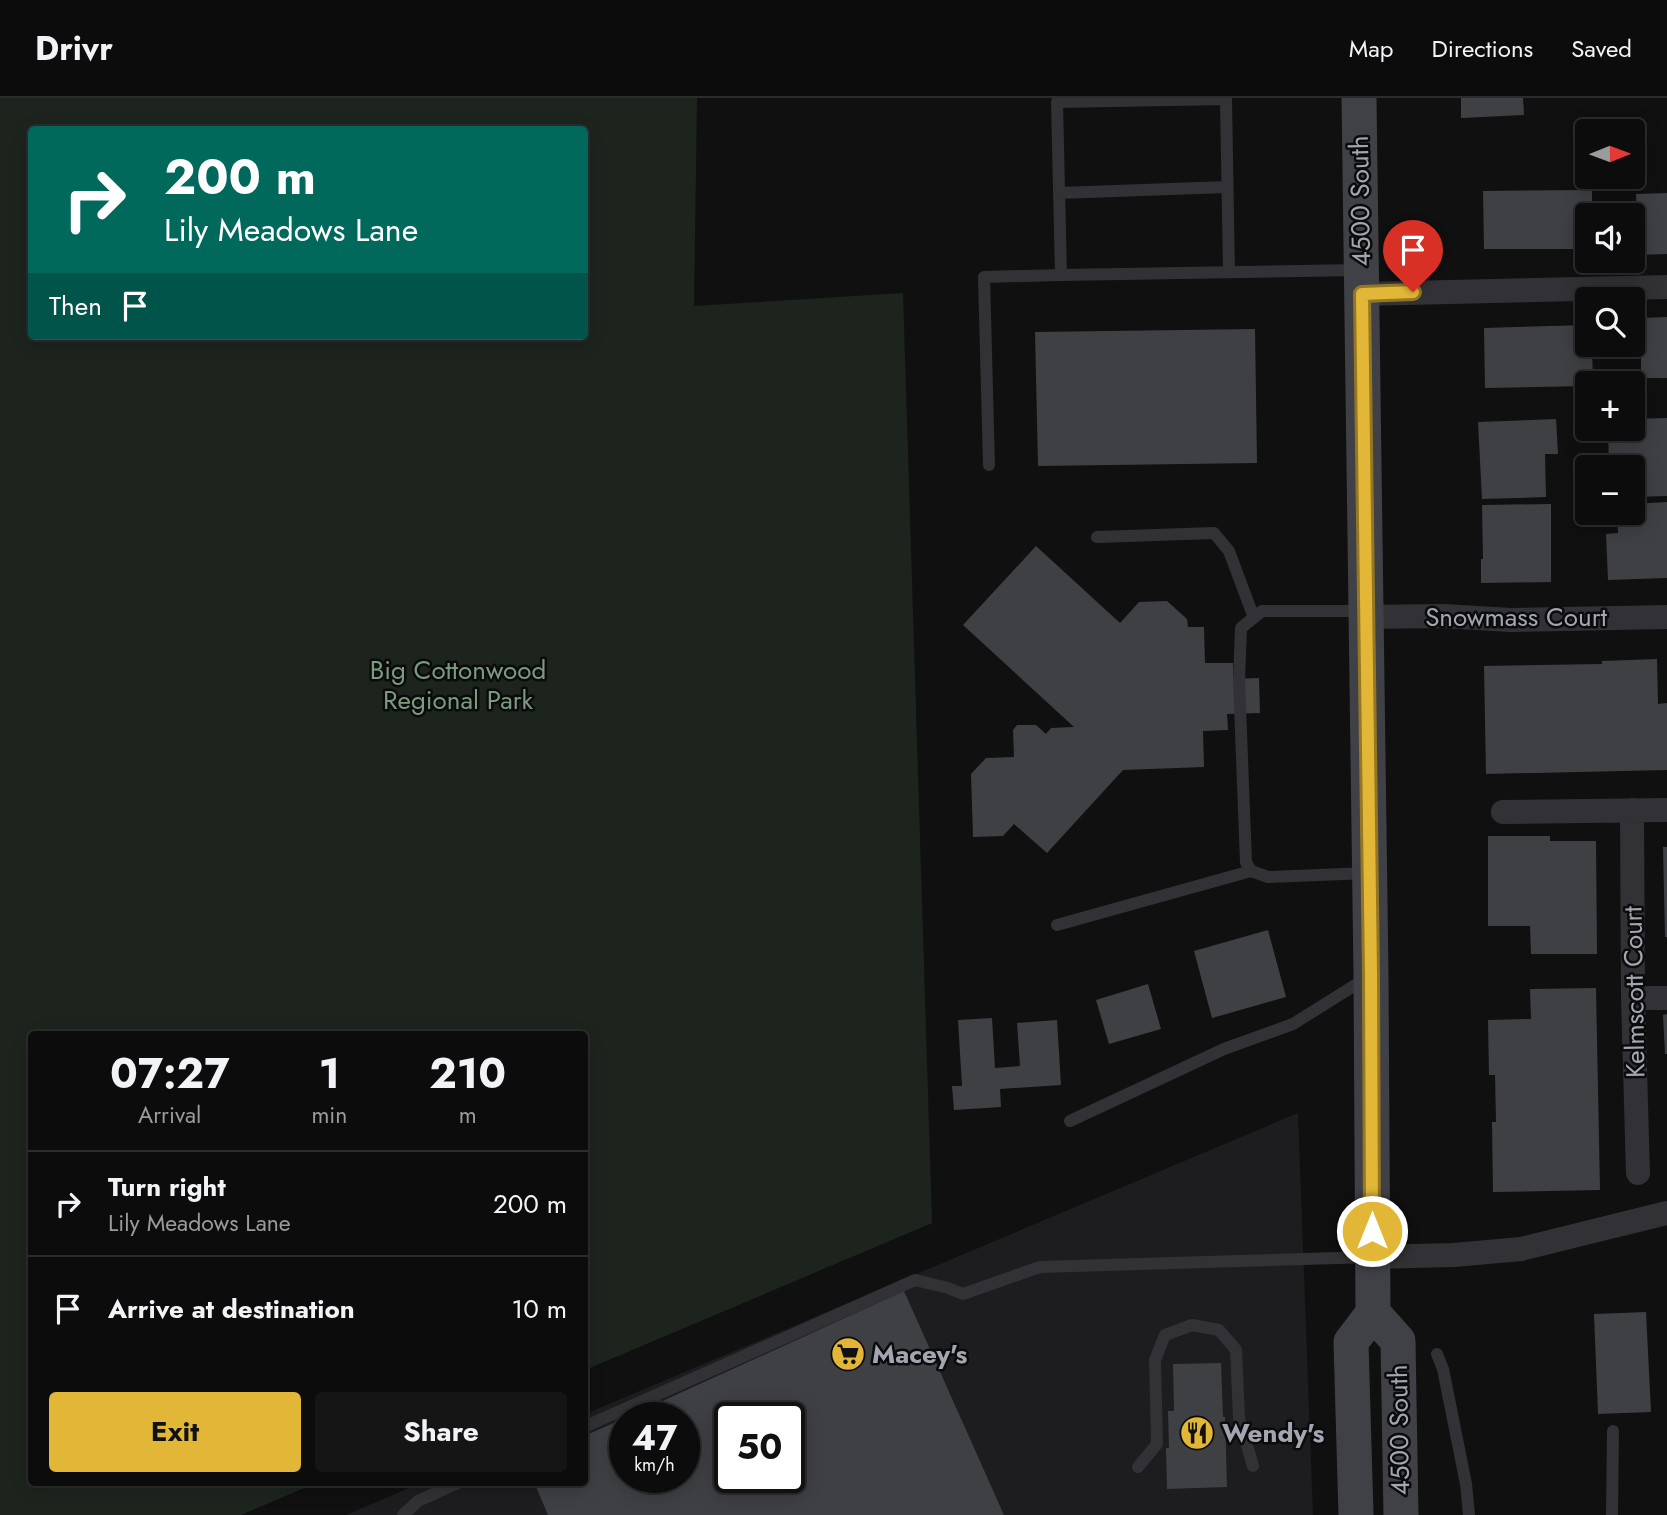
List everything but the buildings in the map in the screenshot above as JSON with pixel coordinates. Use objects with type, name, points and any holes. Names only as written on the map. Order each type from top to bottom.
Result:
[{"type":"main road","name":"4500 South","points":[[1356,1515],[1351,1342],[1373,1312],[1359,98]]},
{"type":"main road","name":"4500 South","points":[[1373,1312],[1398,1341],[1401,1515]]},
{"type":"street","points":[[1362,282],[1667,287]]},
{"type":"street","name":"Snowmass Court","points":[[1366,614],[1443,615],[1511,620],[1667,617]]},
{"type":"street","name":"Kelmscott Court","points":[[1632,810],[1633,998],[1638,1173]]},
{"type":"street","points":[[1503,811],[1667,810]]},
{"type":"street","points":[[1633,998],[1667,998]]},
{"type":"street","points":[[1372,1257],[1454,1255],[1521,1249],[1667,1213]]},
{"type":"lane","points":[[1061,275],[1057,102],[1226,99],[1229,272]]},
{"type":"lane","points":[[1059,194],[1227,187]]},
{"type":"lane","points":[[989,465],[984,277],[1229,272],[1362,282]]},
{"type":"lane","points":[[1097,537],[1214,533],[1229,551],[1254,618]]},
{"type":"lane","points":[[1251,871],[1246,862],[1239,680],[1241,628],[1262,611],[1366,614]]},
{"type":"lane","points":[[1057,925],[1251,871],[1268,877],[1369,873]]},
{"type":"lane","points":[[1070,1121],[1224,1049],[1293,1024],[1371,975]]},
{"type":"lane","points":[[588,1425],[915,1280],[963,1294],[1040,1267],[1372,1257]]},
{"type":"lane","points":[[1138,1467],[1157,1444],[1155,1360],[1166,1335],[1192,1325],[1219,1330],[1236,1350],[1239,1418],[1253,1465]]},
{"type":"lane","points":[[1437,1354],[1443,1369],[1466,1484],[1469,1515]]},
{"type":"lane","points":[[1612,1515],[1613,1431]]},
{"type":"lane","points":[[402,1515],[418,1501],[451,1486]]},
{"type":"shaded area","points":[[1298,1113],[1313,1515],[346,1515],[414,1486],[588,1486],[588,1413],[609,1404],[609,1493],[700,1493],[700,1402],[613,1402]]},
{"type":"green space","name":"Big Cottonwood Regional Park","points":[[0,98],[697,98],[694,306],[903,293],[932,1223],[588,1369],[588,1031],[28,1031],[28,1486],[309,1486],[241,1515],[0,1515]]},
{"type":"place","name":"Macey's","points":[[848,1354]]},
{"type":"place","name":"Wendy's","points":[[1197,1433]]},
{"type":"route","points":[[1372,1231],[1362,294],[1413,292]]}]
